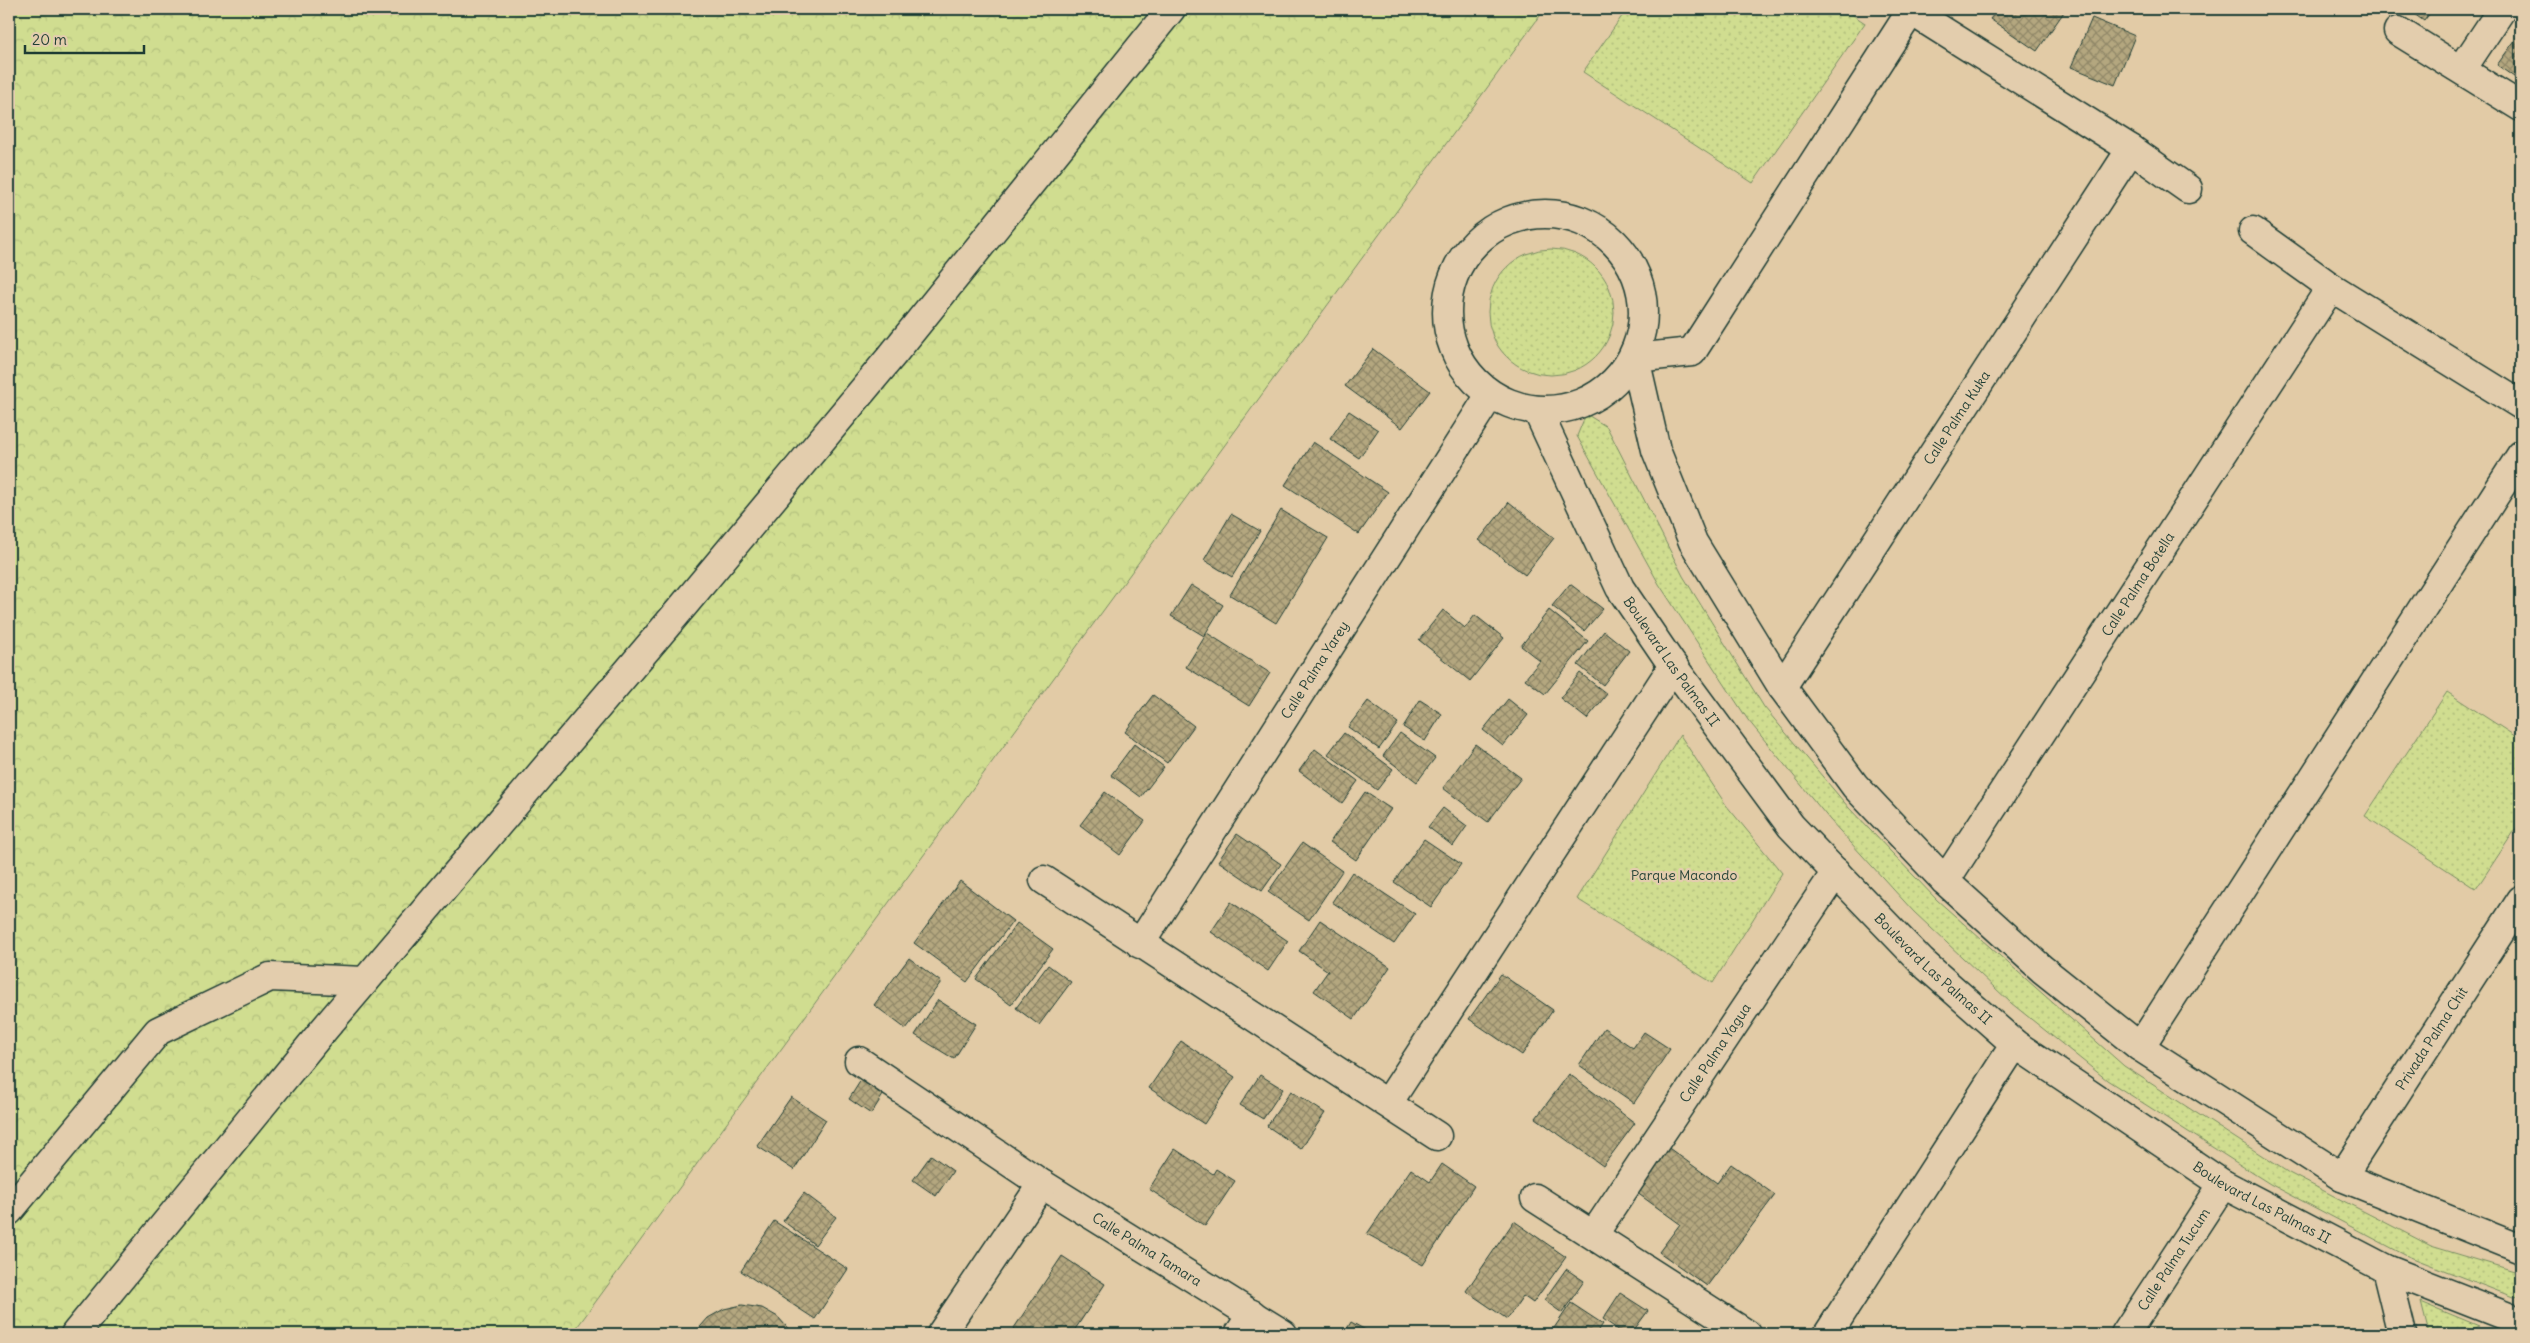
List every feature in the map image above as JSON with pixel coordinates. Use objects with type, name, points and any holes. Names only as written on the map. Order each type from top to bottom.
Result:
[{"type":"street","points":[[75,1334],[365,981],[684,605],[894,353],[1171,9]]},
{"type":"street","points":[[2462,69],[2502,9]]},
{"type":"street","points":[[2188,189],[2130,148],[1910,10],[1692,352],[1635,358],[1586,403],[1537,410],[1490,395],[1461,366],[1447,327],[1449,286],[1469,250],[1501,224],[1541,214],[1582,220],[1617,243],[1639,278],[1645,318],[1635,358],[1656,450],[1693,542],[1782,687],[1855,786],[1945,881],[2042,969],[2140,1047],[2342,1177],[2521,1249]]},
{"type":"street","points":[[2398,31],[2521,107]]},
{"type":"street","name":"Calle Palma Kuka","points":[[1782,687],[2130,148]]},
{"type":"street","points":[[2253,231],[2331,287],[2521,405]]},
{"type":"street","name":"Calle Palma Botella","points":[[1945,881],[2331,287]]},
{"type":"street","name":"Calle Palma Yarey","points":[[1140,944],[1490,395]]},
{"type":"street","name":"Boulevard Las Palmas II","points":[[1537,410],[1620,588],[1673,666],[1791,826],[1922,962],[2015,1044],[2222,1184],[2386,1269],[2521,1322]]},
{"type":"street","points":[[2140,1047],[2521,455]]},
{"type":"street","points":[[1388,1103],[1673,666]]},
{"type":"street","name":"Calle Palma Yagua","points":[[1594,1234],[1836,872]]},
{"type":"street","points":[[1044,880],[1437,1136]]},
{"type":"street","name":"Privada Palma Chit","points":[[2342,1177],[2521,900]]},
{"type":"street","points":[[9,1211],[158,1031],[270,977],[365,981]]},
{"type":"street","points":[[1828,1334],[2015,1044]]},
{"type":"street","name":"Calle Palma Tamara","points":[[859,1061],[1246,1324],[1282,1334]]},
{"type":"street","points":[[941,1334],[1042,1184]]},
{"type":"street","name":"Calle Palma Tucum","points":[[2125,1334],[2222,1184]]},
{"type":"street","points":[[1535,1198],[1594,1234],[1747,1334]]},
{"type":"street","points":[[2386,1269],[2402,1334]]},
{"type":"street","points":[[2508,1334],[2521,1329]]},
{"type":"green space","points":[[9,9],[1545,9],[572,1334],[9,1334]]},
{"type":"green space","points":[[1627,9],[1844,9],[1865,23],[1753,183],[1583,72]]},
{"type":"green space","points":[[1551,249],[1575,254],[1586,259],[1596,267],[1604,277],[1609,288],[1614,312],[1609,336],[1604,347],[1596,357],[1586,365],[1575,370],[1551,375],[1527,370],[1516,365],[1506,357],[1498,347],[1493,336],[1488,312],[1493,288],[1498,277],[1506,267],[1516,259],[1527,254]]},
{"type":"green space","points":[[1586,414],[1607,427],[1683,576],[1764,707],[1849,808],[1937,900],[2124,1066],[2289,1173],[2431,1246],[2521,1273],[2521,1296],[2513,1297],[2405,1255],[2270,1184],[2107,1080],[2011,1003],[1914,912],[1830,820],[1748,720],[1659,584],[1577,436]]},
{"type":"green space","points":[[2447,692],[2521,740],[2521,821],[2476,889],[2365,816]]},
{"type":"green space","name":"Parque Macondo","points":[[1680,735],[1726,805],[1782,873],[1713,983],[1577,899]]},
{"type":"green space","points":[[2421,1302],[2479,1326],[2460,1334],[2427,1334],[2428,1330]]},
{"type":"building","points":[[1998,9],[2066,9],[2037,51],[1990,19]]},
{"type":"building","points":[[2407,9],[2433,9],[2424,21]]},
{"type":"building","points":[[2092,18],[2135,36],[2115,85],[2071,67]]},
{"type":"building","points":[[2521,32],[2521,82],[2497,65]]},
{"type":"building","points":[[1373,349],[1430,391],[1402,428],[1345,386]]},
{"type":"building","points":[[1349,411],[1378,430],[1359,458],[1330,439]]},
{"type":"building","points":[[1313,442],[1388,492],[1359,534],[1285,485]]},
{"type":"building","points":[[1509,502],[1554,538],[1525,575],[1479,540]]},
{"type":"building","points":[[1281,510],[1328,538],[1276,623],[1230,595]]},
{"type":"building","points":[[1231,514],[1260,531],[1232,577],[1204,560]]},
{"type":"building","points":[[1570,584],[1603,609],[1584,631],[1552,606]]},
{"type":"building","points":[[1191,585],[1223,605],[1204,636],[1171,616]]},
{"type":"building","points":[[1443,610],[1465,628],[1475,615],[1504,638],[1470,681],[1419,640]]},
{"type":"building","points":[[1549,610],[1588,641],[1545,694],[1525,679],[1540,661],[1521,646]]},
{"type":"building","points":[[1604,631],[1629,651],[1603,685],[1578,665]]},
{"type":"building","points":[[1207,633],[1270,673],[1249,706],[1186,667]]},
{"type":"building","points":[[1580,673],[1607,694],[1587,719],[1560,698]]},
{"type":"building","points":[[1153,695],[1194,726],[1167,763],[1125,732]]},
{"type":"building","points":[[1508,699],[1528,715],[1503,746],[1483,730]]},
{"type":"building","points":[[1420,700],[1442,714],[1425,741],[1403,727]]},
{"type":"building","points":[[1368,701],[1398,723],[1379,749],[1348,727]]},
{"type":"building","points":[[1344,733],[1393,769],[1377,790],[1328,754]]},
{"type":"building","points":[[1400,733],[1435,758],[1417,782],[1383,756]]},
{"type":"building","points":[[1134,744],[1164,767],[1141,797],[1111,775]]},
{"type":"building","points":[[1475,744],[1521,778],[1488,822],[1443,788]]},
{"type":"building","points":[[1315,749],[1358,781],[1342,803],[1299,771]]},
{"type":"building","points":[[1105,792],[1145,821],[1120,855],[1080,825]]},
{"type":"building","points":[[1365,792],[1391,809],[1356,860],[1330,842]]},
{"type":"building","points":[[1443,808],[1467,826],[1453,846],[1428,827]]},
{"type":"building","points":[[1237,834],[1281,864],[1262,891],[1218,861]]},
{"type":"building","points":[[1424,839],[1461,864],[1431,907],[1394,882]]},
{"type":"building","points":[[1302,843],[1342,871],[1309,920],[1268,892]]},
{"type":"building","points":[[1352,872],[1415,914],[1394,944],[1332,902]]},
{"type":"building","points":[[960,881],[1013,921],[967,982],[914,943]]},
{"type":"building","points":[[1231,902],[1288,941],[1268,971],[1211,932]]},
{"type":"building","points":[[1320,920],[1390,967],[1354,1019],[1314,991],[1328,971],[1299,951]]},
{"type":"building","points":[[1017,923],[1053,949],[1011,1005],[976,979]]},
{"type":"building","points":[[909,958],[941,982],[906,1029],[874,1005]]},
{"type":"building","points":[[1048,965],[1071,982],[1039,1025],[1016,1008]]},
{"type":"building","points":[[1501,974],[1553,1010],[1522,1055],[1469,1019]]},
{"type":"building","points":[[938,1000],[976,1024],[954,1059],[915,1035]]},
{"type":"building","points":[[1604,1028],[1633,1048],[1644,1032],[1670,1049],[1634,1103],[1579,1065]]},
{"type":"building","points":[[1181,1041],[1235,1077],[1204,1124],[1149,1088]]},
{"type":"building","points":[[1569,1074],[1635,1123],[1603,1166],[1536,1118]]},
{"type":"building","points":[[1260,1075],[1283,1089],[1263,1119],[1240,1105]]},
{"type":"building","points":[[861,1080],[883,1095],[871,1114],[849,1099]]},
{"type":"building","points":[[1291,1091],[1325,1113],[1301,1149],[1267,1126]]},
{"type":"building","points":[[791,1097],[826,1120],[794,1170],[757,1146]]},
{"type":"building","points":[[1666,1146],[1717,1183],[1731,1164],[1775,1195],[1707,1286],[1659,1252],[1680,1224],[1633,1190]]},
{"type":"building","points":[[1175,1149],[1213,1174],[1216,1169],[1235,1181],[1205,1226],[1149,1189]]},
{"type":"building","points":[[931,1155],[953,1171],[936,1196],[913,1180]]},
{"type":"building","points":[[1442,1164],[1474,1186],[1423,1265],[1367,1234],[1411,1169],[1430,1182]]},
{"type":"building","points":[[804,1193],[836,1217],[815,1245],[783,1221]]},
{"type":"building","points":[[774,1221],[848,1269],[815,1319],[741,1271]]},
{"type":"building","points":[[1514,1221],[1566,1257],[1533,1303],[1523,1296],[1507,1319],[1466,1291]]},
{"type":"building","points":[[1062,1256],[1105,1284],[1072,1334],[1010,1334]]},
{"type":"building","points":[[1566,1269],[1584,1281],[1562,1313],[1544,1300]]},
{"type":"building","points":[[1620,1293],[1648,1311],[1631,1334],[1624,1334],[1603,1319]]},
{"type":"building","points":[[1571,1303],[1603,1324],[1596,1334],[1550,1334]]},
{"type":"building","points":[[742,1305],[762,1308],[778,1317],[793,1334],[694,1334],[708,1318],[724,1309]]},
{"type":"building","points":[[1351,1322],[1373,1334],[1344,1334]]},
{"type":"building","points":[[1679,1326],[1691,1334],[1673,1334]]}]
